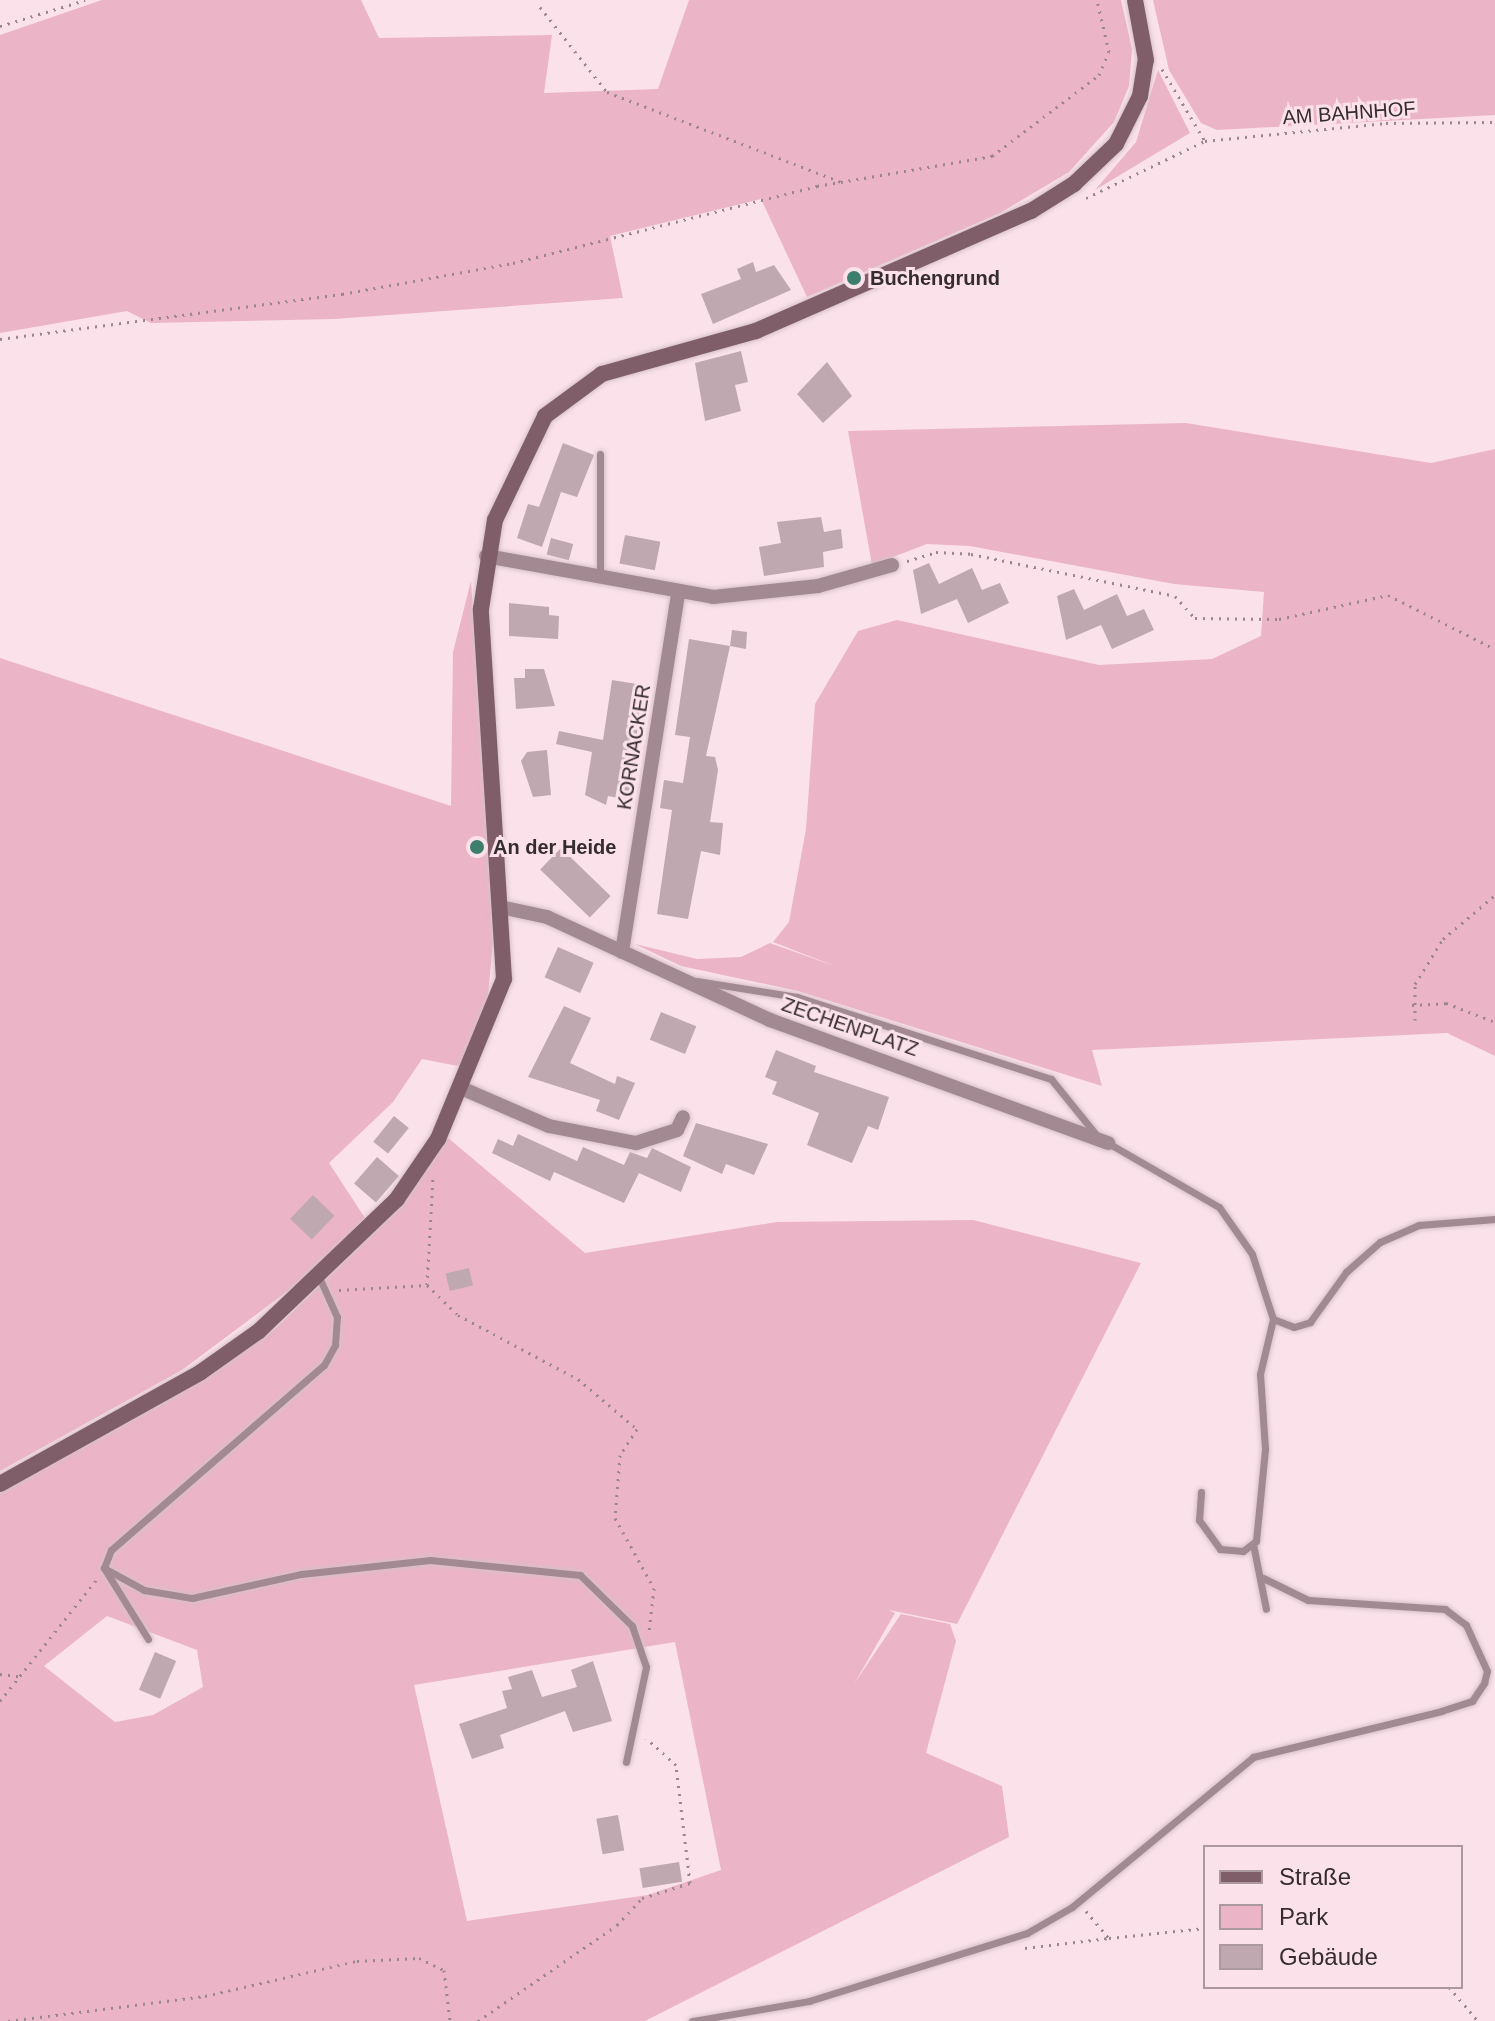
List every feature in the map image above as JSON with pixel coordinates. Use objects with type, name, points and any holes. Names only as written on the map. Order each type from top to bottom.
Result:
[{"type":"main road","points":[[0,1484],[201,1372],[323,1284],[425,1164],[500,1001],[505,908],[483,665],[486,556],[533,435],[581,384],[756,331],[1050,200],[1102,160],[1125,128],[1140,96],[1145,40],[1135,0]]},
{"type":"street","points":[[486,556],[678,595],[749,596],[892,565]]},
{"type":"street","name":"KORNACKER","points":[[622,952],[678,595]]},
{"type":"street","name":"ZECHENPLATZ","points":[[505,908],[547,917],[683,981],[1104,1142]]},
{"type":"street","points":[[461,1088],[549,1126],[636,1143],[677,1130],[683,1117]]},
{"type":"lane","points":[[600,454],[600,581]]},
{"type":"lane","points":[[683,981],[797,997],[1051,1079],[1104,1142]]},
{"type":"lane","name":"ZECHENPLATZ","points":[[1104,1142],[1184,1181],[1219,1207],[1240,1235],[1273,1319]]},
{"type":"lane","points":[[1266,1609],[1263,1578],[1253,1544],[1265,1449],[1260,1374],[1273,1319],[1294,1327],[1310,1322],[1346,1272],[1380,1242],[1419,1225],[1495,1219]]},
{"type":"lane","points":[[104,1568],[125,1531],[324,1365],[337,1336],[323,1284]]},
{"type":"lane","points":[[1201,1492],[1206,1535],[1220,1549],[1243,1551],[1253,1544]]},
{"type":"lane","points":[[104,1568],[144,1590],[192,1598],[301,1574],[430,1560],[560,1568],[597,1585],[640,1644],[646,1667],[626,1762]]},
{"type":"lane","points":[[104,1568],[148,1639]]},
{"type":"lane","points":[[1263,1578],[1308,1600],[1445,1609],[1466,1625],[1486,1676],[1495,1680]]},
{"type":"lane","points":[[692,2021],[871,1984],[1027,1933],[1078,1902],[1253,1757],[1462,1704],[1486,1676]]},
{"type":"path","points":[[0,26],[85,0]]},
{"type":"path","points":[[0,339],[373,288],[1006,151],[1099,75],[1109,52],[1097,0]]},
{"type":"path","points":[[540,7],[607,92],[846,184]]},
{"type":"path","points":[[1145,40],[1205,141]]},
{"type":"path","name":"AM BAHNHOF","points":[[1050,200],[1085,198],[1205,141],[1386,123],[1495,122]]},
{"type":"path","points":[[892,565],[936,552],[971,554],[1175,596],[1195,618],[1279,619],[1388,595],[1495,649]]},
{"type":"path","points":[[1415,1020],[1412,1005],[1443,939],[1495,895]]},
{"type":"path","points":[[1412,1005],[1446,1003],[1495,1022]]},
{"type":"path","points":[[425,1164],[433,1177],[427,1285]]},
{"type":"path","points":[[323,1284],[427,1285],[458,1315],[578,1379],[637,1429],[620,1455],[614,1504],[629,1551],[654,1588],[640,1644]]},
{"type":"path","points":[[0,1701],[23,1677],[104,1568]]},
{"type":"path","points":[[0,1674],[23,1677]]},
{"type":"path","points":[[478,2021],[617,1925],[642,1898],[690,1883],[676,1765],[634,1727]]},
{"type":"path","points":[[1078,1902],[1109,1938]]},
{"type":"path","points":[[1020,1948],[1203,1928]]},
{"type":"path","points":[[8,2021],[205,1996],[357,1961],[381,1965],[435,1961],[444,1970],[450,2021]]},
{"type":"path","points":[[1451,1989],[1478,2021]]},
{"type":"green space","points":[[102,0],[361,0],[379,38],[552,35],[544,93],[658,89],[689,0],[1121,0],[1132,49],[1129,86],[1114,122],[1069,172],[1000,213],[807,297],[761,199],[610,236],[623,298],[334,319],[151,323],[127,311],[0,333],[0,35]]},
{"type":"green space","points":[[1153,0],[1495,0],[1495,115],[1217,130],[1201,123],[1169,70]]},
{"type":"green space","points":[[1158,70],[1190,133],[1095,190],[1136,142]]},
{"type":"green space","points":[[1186,423],[1431,463],[1495,449],[1495,1056],[1447,1033],[1092,1050],[1102,1086],[798,991],[681,966],[635,944],[697,959],[741,957],[770,943],[837,967],[773,942],[789,922],[806,829],[815,704],[858,631],[897,620],[1099,665],[1212,659],[1261,636],[1264,592],[1174,584],[970,546],[927,544],[872,565],[848,431]]},
{"type":"green space","points":[[471,581],[493,941],[487,1008],[463,1067],[422,1059],[393,1102],[329,1163],[365,1218],[305,1278],[182,1370],[0,1471],[0,658],[451,806],[453,652]]},
{"type":"green space","points":[[447,1137],[585,1253],[777,1222],[973,1220],[1141,1263],[957,1624],[889,1610],[895,1613],[854,1684],[901,1614],[950,1624],[956,1641],[926,1753],[1002,1786],[1009,1837],[645,2021],[0,2021],[0,1493],[207,1377],[277,1327],[397,1210]],"holes":[[[107,1616],[197,1650],[203,1687],[153,1715],[115,1722],[44,1666]],[[675,1642],[721,1870],[648,1895],[467,1921],[414,1685]]]},
{"type":"building","points":[[753,262],[756,272],[774,265],[791,290],[713,324],[701,294],[741,279],[737,269]]},
{"type":"building","points":[[741,351],[748,382],[735,385],[741,411],[705,421],[695,363]]},
{"type":"building","points":[[827,362],[852,396],[823,423],[797,394]]},
{"type":"building","points":[[563,443],[594,455],[577,497],[561,492],[542,547],[517,538],[528,504],[539,507]]},
{"type":"building","points":[[821,517],[824,532],[841,529],[843,548],[823,552],[824,567],[764,576],[759,547],[781,543],[777,522]]},
{"type":"building","points":[[625,535],[660,542],[655,570],[619,563]]},
{"type":"building","points":[[551,538],[573,544],[569,560],[547,554]]},
{"type":"building","points":[[929,563],[939,584],[972,568],[982,590],[1000,583],[1009,603],[968,623],[957,599],[921,614],[913,570]]},
{"type":"building","points":[[1074,589],[1084,610],[1117,594],[1127,616],[1144,609],[1154,630],[1112,649],[1101,625],[1066,640],[1057,596]]},
{"type":"building","points":[[509,603],[549,607],[549,615],[559,616],[558,639],[509,636]]},
{"type":"building","points":[[732,630],[747,632],[746,649],[730,646]]},
{"type":"building","points":[[689,639],[730,646],[706,756],[715,757],[718,770],[710,822],[723,823],[720,855],[701,851],[688,919],[657,914],[672,810],[660,808],[664,780],[683,783],[690,737],[675,735]]},
{"type":"building","points":[[525,669],[544,669],[555,706],[516,709],[514,678],[525,678]]},
{"type":"building","points":[[612,680],[637,684],[635,700],[641,700],[629,800],[608,796],[606,805],[585,795],[592,752],[556,744],[559,731],[603,740]]},
{"type":"building","points":[[547,750],[551,795],[533,797],[521,761],[527,752]]},
{"type":"building","points":[[561,848],[611,896],[590,918],[540,870]]},
{"type":"building","points":[[558,947],[594,963],[580,993],[545,977]]},
{"type":"building","points":[[564,1006],[591,1018],[570,1063],[615,1084],[617,1076],[635,1083],[619,1120],[596,1111],[600,1100],[528,1077]]},
{"type":"building","points":[[661,1012],[696,1026],[685,1054],[650,1040]]},
{"type":"building","points":[[776,1050],[816,1066],[814,1072],[889,1097],[878,1130],[868,1126],[852,1163],[807,1145],[819,1113],[772,1094],[777,1082],[765,1077]]},
{"type":"building","points":[[394,1116],[409,1128],[388,1154],[373,1142]]},
{"type":"building","points":[[696,1123],[768,1144],[754,1175],[726,1164],[722,1174],[683,1156]]},
{"type":"building","points":[[518,1134],[577,1161],[583,1147],[624,1165],[630,1152],[647,1158],[652,1148],[691,1167],[681,1192],[639,1173],[624,1203],[554,1172],[550,1181],[492,1153],[498,1139],[513,1146]]},
{"type":"building","points":[[377,1157],[399,1176],[376,1202],[354,1183]]},
{"type":"building","points":[[313,1195],[335,1216],[312,1240],[290,1219]]},
{"type":"building","points":[[469,1268],[473,1286],[450,1291],[446,1273]]},
{"type":"building","points":[[155,1652],[176,1661],[160,1699],[139,1690]]},
{"type":"building","points":[[593,1661],[612,1721],[573,1732],[565,1711],[500,1735],[504,1748],[472,1759],[459,1724],[507,1708],[502,1691],[512,1689],[508,1677],[532,1670],[542,1697],[577,1687],[571,1670]]},
{"type":"building","points":[[618,1815],[624,1850],[603,1854],[596,1819]]},
{"type":"building","points":[[679,1862],[682,1882],[643,1888],[639,1868]]},
{"type":"place","name":"Buchengrund","points":[[854,278]]},
{"type":"place","name":"An der Heide","points":[[477,847]]}]
